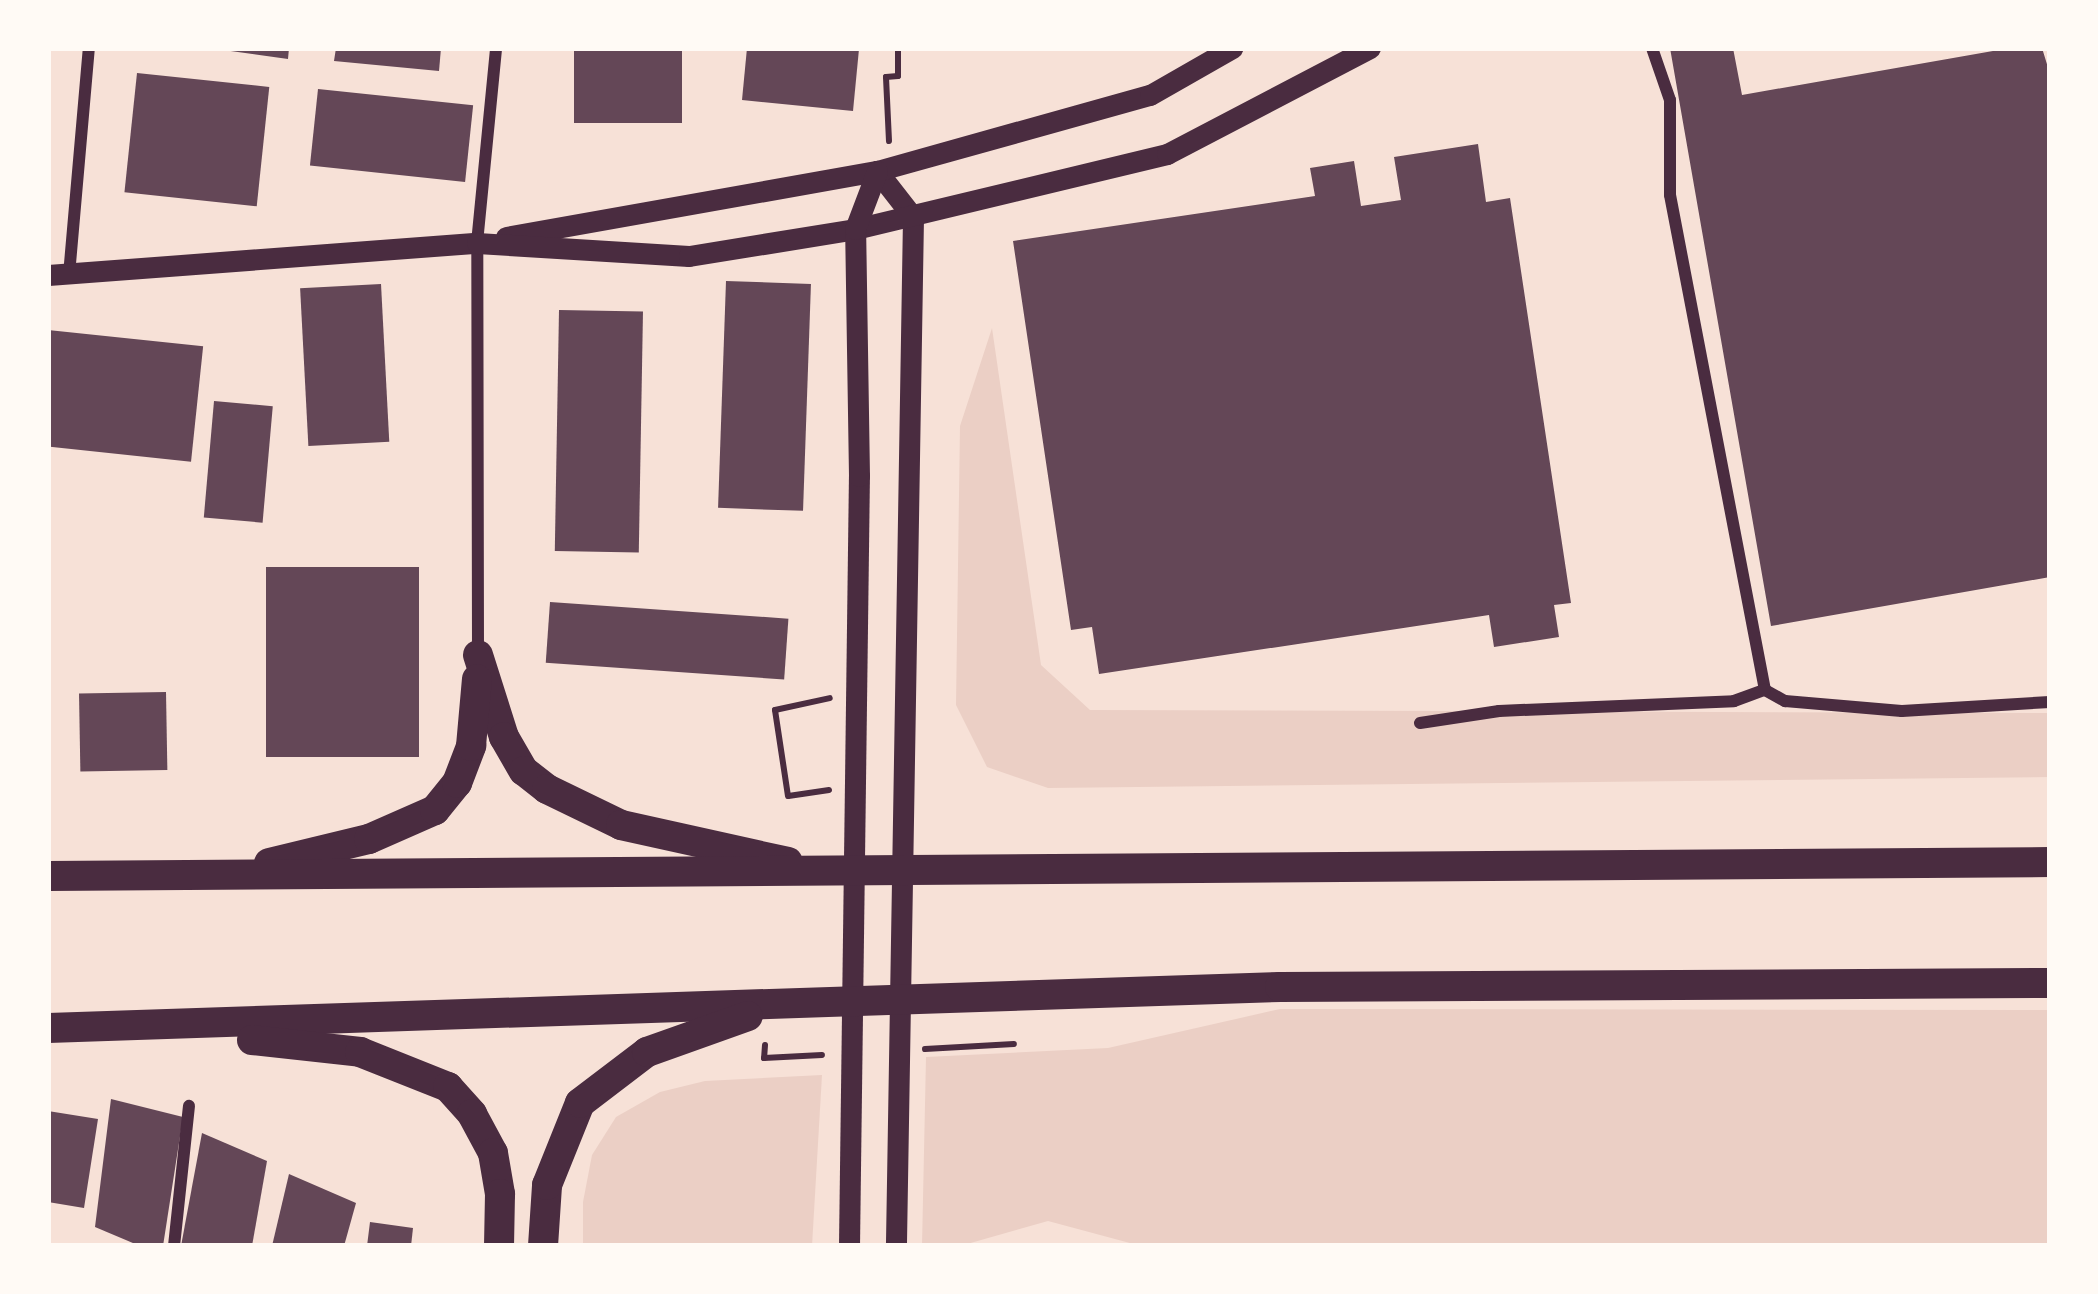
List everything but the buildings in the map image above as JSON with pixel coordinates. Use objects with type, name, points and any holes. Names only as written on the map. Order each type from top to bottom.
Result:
[{"type":"highway","points":[[478,655],[504,737],[524,771],[575,807],[621,825],[841,874]]},
{"type":"highway","points":[[161,877],[318,852],[414,824],[435,811],[457,783],[471,746],[478,655]]},
{"type":"highway","points":[[48,876],[2050,862]]},
{"type":"highway","points":[[48,1028],[1280,988],[2050,983]]},
{"type":"highway","points":[[543,1246],[547,1185],[580,1103],[647,1052],[688,1034],[796,1002]]},
{"type":"highway","points":[[149,1028],[360,1052],[448,1087],[472,1114],[493,1153],[500,1193],[499,1246]]},
{"type":"street","points":[[89,48],[59,276],[477,243],[884,169],[1150,95],[1232,48]]},
{"type":"street","points":[[478,655],[477,243],[496,48]]},
{"type":"street","points":[[477,243],[689,256],[913,217],[1167,154],[1370,48]]},
{"type":"street","points":[[1652,48],[1670,100],[1670,196],[1766,690],[1785,701],[1902,712],[2050,703]]},
{"type":"street","points":[[884,169],[913,217],[896,1246]]},
{"type":"street","points":[[849,1246],[859,476],[855,229],[884,169]]},
{"type":"street","points":[[1420,723],[1499,711],[1734,701],[1766,690]]},
{"type":"street","points":[[174,1246],[189,1106]]},
{"type":"path","points":[[884,169],[886,77],[898,76],[898,48]]},
{"type":"path","points":[[841,696],[776,710],[788,796],[856,786]]},
{"type":"shaded area","points":[[992,328],[1041,665],[1090,710],[2050,713],[2050,777],[1048,788],[987,767],[956,705],[960,426]]},
{"type":"shaded area","points":[[1280,1009],[2050,1010],[2050,1246],[1141,1246],[1048,1221],[960,1246],[922,1246],[926,1057],[1108,1048]]},
{"type":"shaded area","points":[[822,1075],[812,1246],[583,1246],[583,1202],[592,1155],[616,1117],[660,1092],[705,1081]]}]
